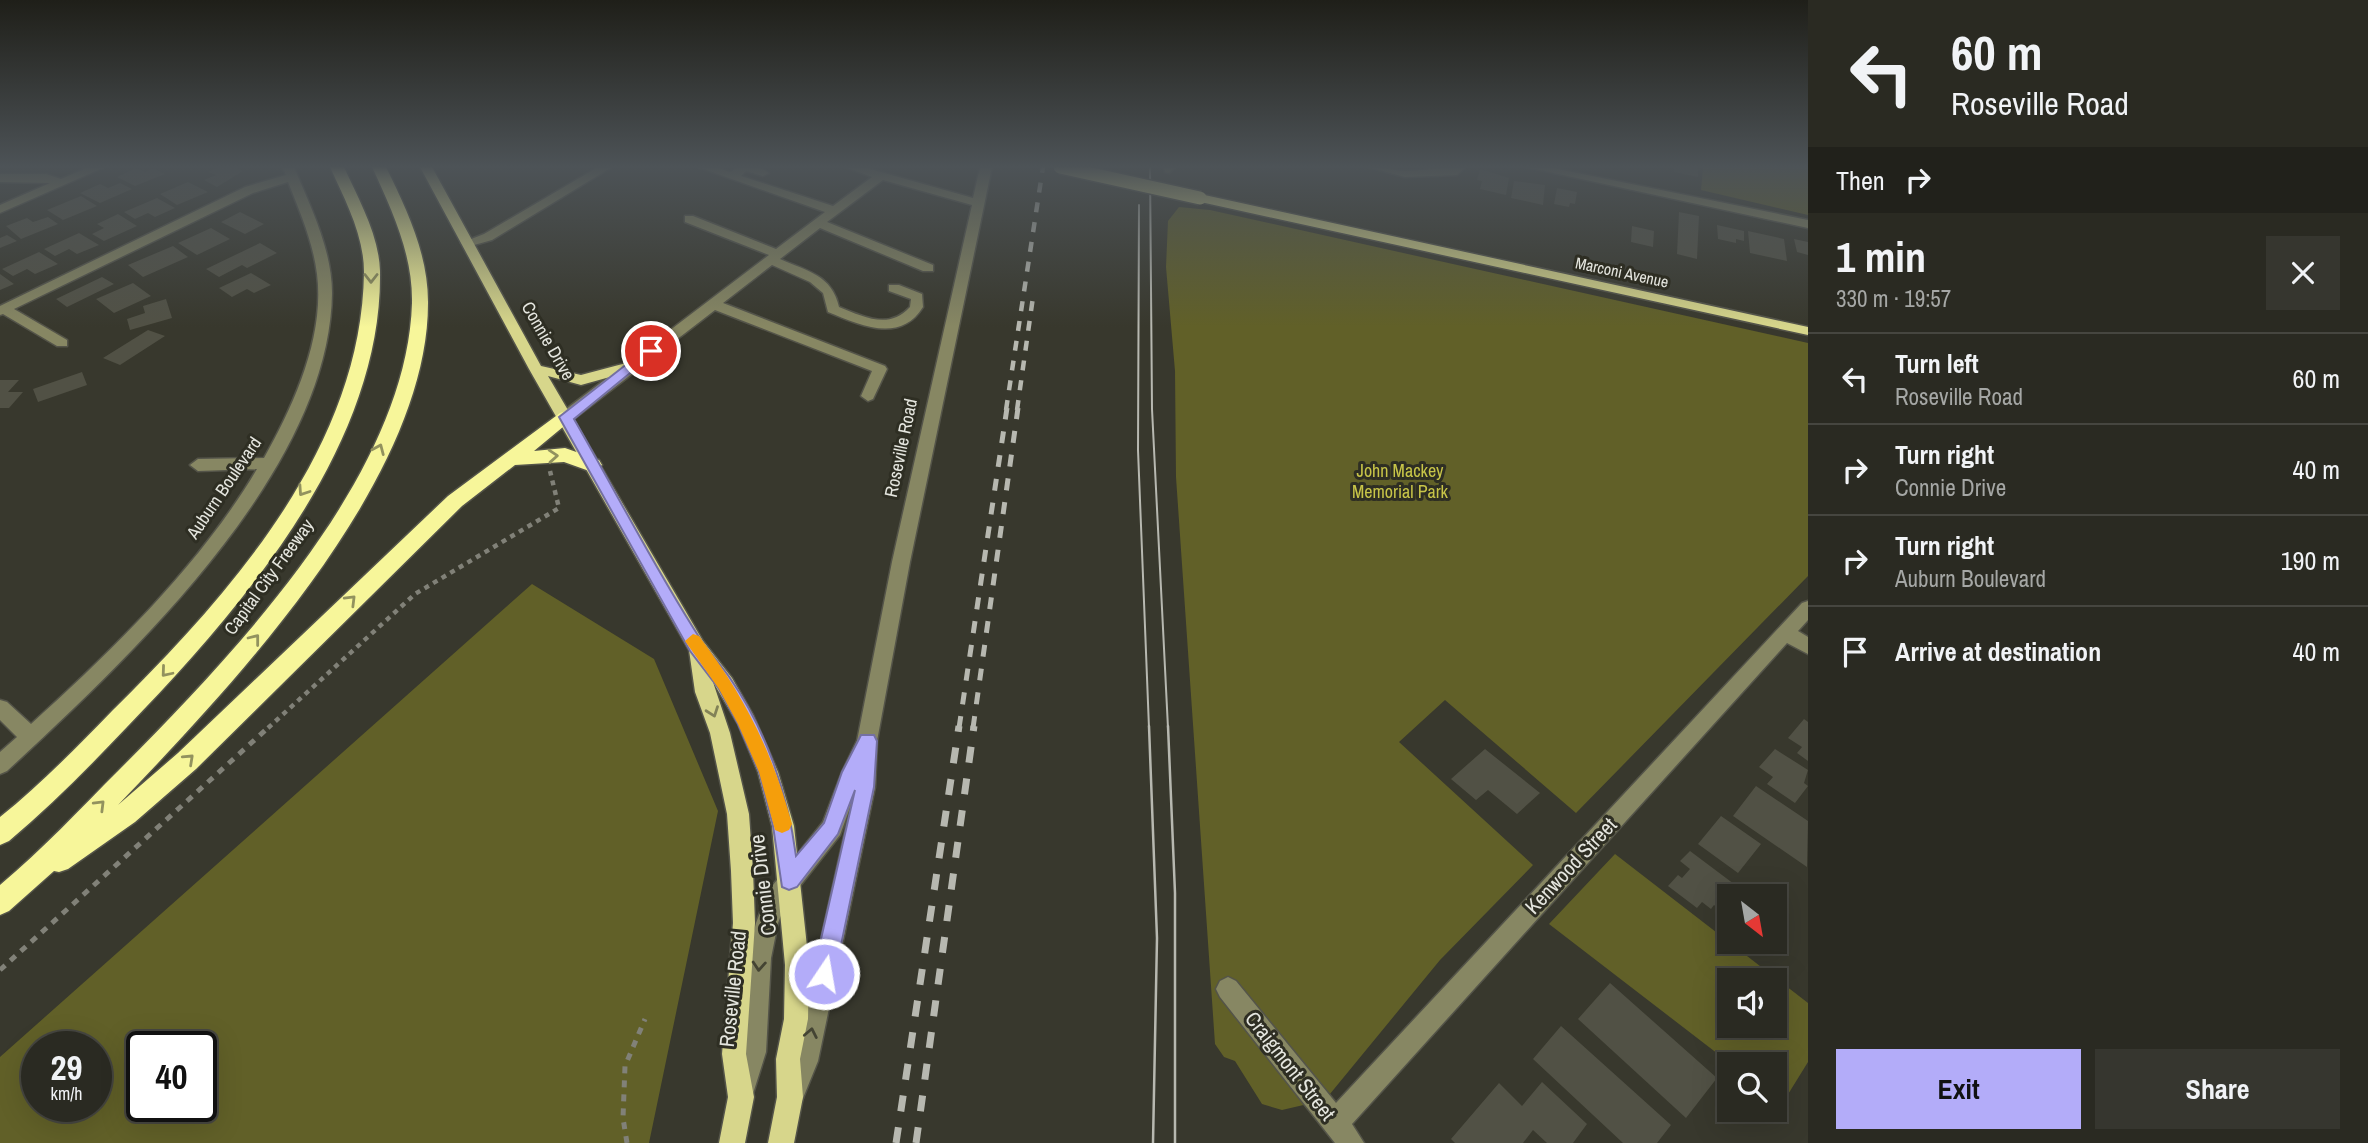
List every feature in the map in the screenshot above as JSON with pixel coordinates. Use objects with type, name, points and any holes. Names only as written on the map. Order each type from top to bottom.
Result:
[{"type":"highway","name":"Capital City Freeway","points":[[0,833],[27,811],[156,683],[250,572],[313,477],[351,396],[370,327],[372,269],[360,220]]},
{"type":"highway","name":"Capital City Freeway","points":[[8,895],[131,774],[243,654],[320,554],[373,466],[405,389],[419,324],[419,272],[404,220]]},
{"type":"highway","points":[[8,895],[136,805],[187,761],[445,510],[566,417]]},
{"type":"highway","points":[[513,459],[565,455],[592,465]]},
{"type":"main road","name":"Connie Drive","points":[[455,220],[536,369],[696,646],[730,693],[768,772],[783,826],[797,965],[796,1019],[788,1059],[790,1097]]},
{"type":"main road","name":"Marconi Avenue","points":[[1302,220],[1808,331]]},
{"type":"main road","points":[[536,369],[581,380],[630,367]]},
{"type":"main road","name":"Connie Drive","points":[[696,646],[705,692],[720,733],[738,814],[744,923],[734,1054],[741,1097]]},
{"type":"main road","name":"Roseville Road","points":[[732,1143],[741,1097]]},
{"type":"main road","name":"Roseville Road","points":[[780,1143],[790,1097]]},
{"type":"street","points":[[2,310],[187,220]]},
{"type":"street","name":"Auburn Boulevard","points":[[0,765],[104,666],[179,586],[232,519],[268,463],[307,384],[324,315],[326,294],[321,259],[307,220]]},
{"type":"street","points":[[467,243],[488,237],[516,220]]},
{"type":"street","points":[[693,220],[815,279],[829,292],[833,309],[872,323],[893,327],[901,324],[916,308],[917,297],[894,288]]},
{"type":"street","points":[[566,417],[822,220]]},
{"type":"street","name":"Roseville Road","points":[[790,1097],[806,1061],[865,787],[867,741],[901,562],[974,220]]},
{"type":"street","points":[[1790,220],[1808,224]]},
{"type":"street","points":[[818,223],[928,268]]},
{"type":"street","points":[[712,304],[880,369],[868,396]]},
{"type":"street","points":[[2,310],[62,343]]},
{"type":"street","points":[[198,466],[268,463]]},
{"type":"street","name":"Kenwood Street","points":[[1335,1123],[1808,608]]},
{"type":"street","points":[[1786,633],[1808,646]]},
{"type":"street","points":[[0,708],[31,737]]},
{"type":"street","name":"Roseville Road","points":[[741,1097],[754,1052],[760,958],[767,923],[777,898],[789,880],[832,828],[852,772],[867,741]]},
{"type":"street","name":"Craigmont Street","points":[[1228,989],[1351,1143]]},
{"type":"path","points":[[0,970],[415,594],[559,508],[546,457]]},
{"type":"path","points":[[626,1143],[623,1118],[625,1066],[645,1019]]},
{"type":"green space","name":"John Mackey Memorial Park","points":[[1256,220],[1808,343],[1808,576],[1576,813],[1445,700],[1399,742],[1533,865],[1440,960],[1325,1100],[1282,1110],[1262,1104],[1235,1061],[1224,1057],[1215,1044],[1176,477],[1175,371],[1166,267],[1168,221]]},
{"type":"green space","points":[[532,584],[654,659],[718,811],[649,1143],[0,1143],[0,1057],[21,1038],[21,1122],[112,1122],[112,1031],[29,1031]]},
{"type":"green space","points":[[1615,854],[1717,933],[1717,954],[1745,954],[1763,968],[1717,968],[1717,1038],[1787,1038],[1787,987],[1808,1003],[1808,1062],[1787,1096],[1787,1052],[1717,1053],[1549,924]]},
{"type":"building","points":[[21,220],[53,220],[58,224],[21,239],[6,226]]},
{"type":"building","points":[[105,220],[128,220],[137,226],[104,241],[92,234],[104,228],[97,224]]},
{"type":"building","points":[[257,220],[264,224],[245,234],[221,222]]},
{"type":"building","points":[[1679,220],[1699,220],[1697,259],[1677,254]]},
{"type":"building","points":[[1717,225],[1744,231],[1744,241],[1736,239],[1736,243],[1718,239]]},
{"type":"building","points":[[1632,226],[1654,231],[1653,247],[1631,242]]},
{"type":"building","points":[[211,228],[230,239],[197,255],[178,243]]},
{"type":"building","points":[[1748,231],[1784,239],[1787,261],[1750,253]]},
{"type":"building","points":[[79,233],[99,245],[77,254],[69,249],[55,256],[44,249]]},
{"type":"building","points":[[7,235],[17,241],[0,248],[0,238]]},
{"type":"building","points":[[1794,239],[1808,242],[1808,255],[1797,252]]},
{"type":"building","points":[[260,243],[277,253],[247,268],[242,265],[219,277],[206,269]]},
{"type":"building","points":[[173,246],[188,257],[143,277],[128,265]]},
{"type":"building","points":[[39,252],[58,264],[35,274],[27,269],[13,276],[2,269]]},
{"type":"building","points":[[251,273],[271,285],[254,293],[247,289],[232,297],[219,288]]},
{"type":"building","points":[[0,274],[14,284],[0,290]]},
{"type":"building","points":[[102,277],[114,284],[67,307],[56,299]]},
{"type":"building","points":[[133,283],[151,296],[114,313],[96,299]]},
{"type":"building","points":[[166,299],[172,318],[130,330],[127,319],[145,313],[143,306]]},
{"type":"building","points":[[148,330],[165,336],[120,365],[103,358]]},
{"type":"building","points":[[82,372],[87,385],[38,402],[33,389]]},
{"type":"building","points":[[0,380],[19,380],[8,392],[23,392],[9,408],[0,408]]},
{"type":"building","points":[[1804,719],[1808,722],[1808,761],[1797,753],[1802,747],[1788,738]]},
{"type":"building","points":[[1485,749],[1540,793],[1517,814],[1488,790],[1476,800],[1451,779]]},
{"type":"building","points":[[1775,749],[1808,770],[1804,783],[1808,786],[1795,803],[1767,784],[1773,777],[1759,767]]},
{"type":"building","points":[[1756,786],[1808,821],[1807,867],[1733,816]]},
{"type":"building","points":[[1721,816],[1761,844],[1738,873],[1698,844]]},
{"type":"building","points":[[1690,851],[1734,884],[1717,884],[1717,907],[1714,905],[1711,909],[1702,902],[1697,908],[1668,886],[1678,875],[1682,878],[1690,869],[1680,861]]},
{"type":"building","points":[[1610,983],[1717,1078],[1686,1118],[1578,1019]]},
{"type":"building","points":[[1561,1026],[1671,1125],[1657,1143],[1623,1143],[1533,1059]]},
{"type":"building","points":[[1542,1082],[1587,1124],[1573,1143],[1547,1143],[1533,1130],[1523,1143],[1455,1143],[1451,1139],[1499,1083],[1522,1106]]},
{"type":"tram line","points":[[1139,220],[1138,450],[1149,728]]},
{"type":"tram line","points":[[1150,220],[1152,409],[1168,728]]},
{"type":"tram line","points":[[1149,726],[1157,938],[1153,1143]]},
{"type":"tram line","points":[[1168,726],[1175,893],[1175,1143]]},
{"type":"railway","points":[[1006,410],[1035,220]]},
{"type":"railway","points":[[1017,410],[1033,297]]},
{"type":"railway","points":[[959,728],[1007,408]]},
{"type":"railway","points":[[973,728],[1018,408]]},
{"type":"railway","points":[[896,1143],[959,726]]},
{"type":"railway","points":[[916,1143],[974,726]]},
{"type":"slow traffic","points":[[693,641],[725,684],[746,721],[768,772],[782,824]]},
{"type":"route","points":[[651,351],[566,417],[696,646],[725,684],[746,721],[768,772],[783,826],[789,880],[832,828],[852,772],[867,741],[865,787],[824,974]]}]
